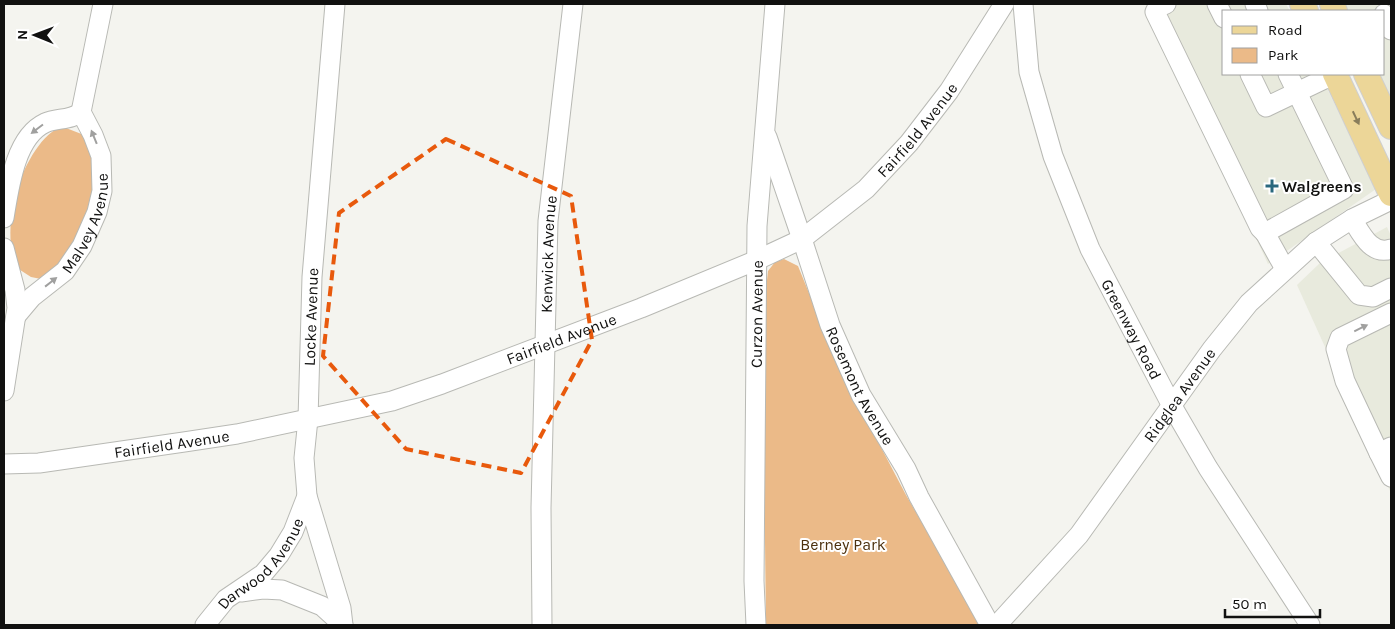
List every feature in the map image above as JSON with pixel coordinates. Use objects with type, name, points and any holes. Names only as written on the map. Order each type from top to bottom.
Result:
[{"type":"main road","points":[[1335,75],[1391,194]]},
{"type":"main road","points":[[1366,75],[1391,127]]},
{"type":"street","points":[[4,218],[12,176],[20,151],[30,134],[51,120],[77,116],[81,112],[103,4]]},
{"type":"street","name":"Locke Avenue","points":[[335,4],[312,277],[308,419],[304,458],[307,496],[341,608],[343,625]]},
{"type":"street","points":[[332,36],[344,4]]},
{"type":"street","name":"Kenwick Avenue","points":[[542,625],[541,508],[548,221],[573,4]]},
{"type":"street","name":"Curzon Avenue","points":[[756,625],[754,582],[757,226],[775,4]]},
{"type":"street","name":"Fairfield Avenue","points":[[4,464],[40,463],[238,434],[392,401],[641,308],[757,260],[802,239],[866,189],[909,143],[949,92],[1004,4]]},
{"type":"street","name":"Greenway Road","points":[[1023,4],[1029,72],[1052,156],[1090,249],[1172,406],[1208,468],[1310,625]]},
{"type":"street","points":[[1166,4],[1157,8],[1155,12],[1260,228],[1265,233],[1285,269]]},
{"type":"street","points":[[1385,16],[1391,30]]},
{"type":"street","points":[[1250,75],[1266,107],[1333,75]]},
{"type":"street","points":[[1265,233],[1344,189],[1289,75]]},
{"type":"street","name":"Malvey Avenue","points":[[16,316],[32,297],[65,271],[82,246],[97,212],[102,190],[101,156],[81,112]]},
{"type":"street","name":"Rosemont Avenue","points":[[765,131],[830,326],[862,395],[906,469],[919,497],[990,625]]},
{"type":"street","name":"Ridglea Avenue","points":[[998,625],[1079,535],[1212,349],[1248,303],[1316,242],[1352,219],[1391,200]]},
{"type":"street","points":[[1352,219],[1369,244],[1379,250],[1391,249]]},
{"type":"street","points":[[1316,242],[1359,295],[1373,297],[1391,288]]},
{"type":"street","points":[[4,248],[16,290],[16,316],[4,391]]},
{"type":"street","points":[[1391,313],[1340,338],[1336,349],[1346,381],[1385,450],[1391,477]]},
{"type":"street","name":"Darwood Avenue","points":[[205,625],[226,598],[263,574],[279,555],[293,532],[307,496]]},
{"type":"street","points":[[234,594],[263,589],[282,590],[322,606],[343,625]]},
{"type":"highlighted area","points":[[446,139],[571,196],[592,340],[521,473],[406,449],[323,356],[339,213]]},
{"type":"shaded area","points":[[1147,4],[1286,4],[1289,10],[1222,10],[1222,75],[1320,75],[1376,189],[1268,264]]},
{"type":"shaded area","points":[[1344,4],[1391,4],[1391,104],[1377,75],[1385,75],[1385,10],[1347,10]]},
{"type":"shaded area","points":[[1387,227],[1391,236],[1391,493],[1297,285],[1320,263]]},
{"type":"green space","points":[[66,128],[84,135],[91,145],[96,176],[81,249],[41,279],[31,277],[14,266],[10,231],[15,196],[20,179],[35,150],[55,130]]},
{"type":"green space","name":"Berney Park","points":[[784,259],[798,266],[826,335],[875,436],[906,495],[981,625],[766,625],[765,298],[768,271],[775,262]]},
{"type":"place","name":"Walgreens","points":[[1272,186]]}]
